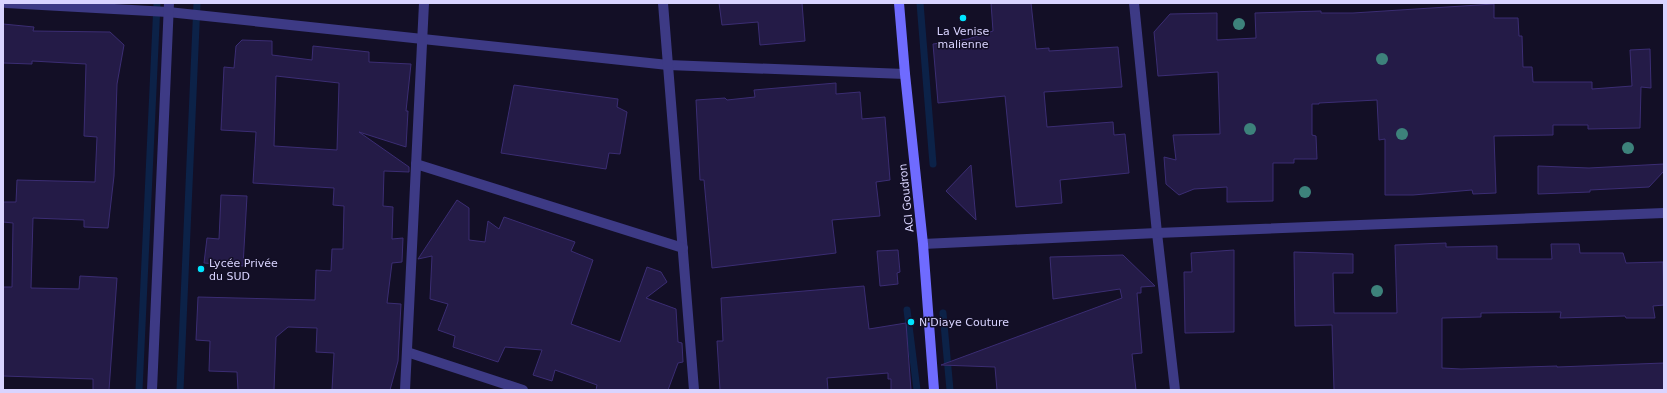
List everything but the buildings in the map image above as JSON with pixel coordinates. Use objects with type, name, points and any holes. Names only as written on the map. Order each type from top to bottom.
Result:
[{"type":"street","points":[[6,3],[169,8],[422,39],[668,65],[905,74]]},
{"type":"street","points":[[405,390],[424,3]]},
{"type":"street","points":[[663,3],[694,390]]},
{"type":"street","name":"ACI Goudron","points":[[899,3],[923,244],[934,390]]},
{"type":"street","points":[[1134,3],[1157,233],[1175,390]]},
{"type":"street","points":[[152,390],[169,8]]},
{"type":"street","points":[[416,164],[683,248]]},
{"type":"street","points":[[923,244],[1664,212]]},
{"type":"street","points":[[407,352],[523,390]]},
{"type":"waterway","points":[[139,390],[157,3]]},
{"type":"waterway","points":[[180,390],[197,3]]},
{"type":"waterway","points":[[920,3],[933,164]]},
{"type":"waterway","points":[[907,310],[917,390]]},
{"type":"waterway","points":[[943,313],[950,390]]},
{"type":"place","name":"La Venise malienne","points":[[963,18]]},
{"type":"place","name":"Lycée Privée du SUD","points":[[201,269]]},
{"type":"place","name":"N'Diaye Couture","points":[[911,322]]}]
